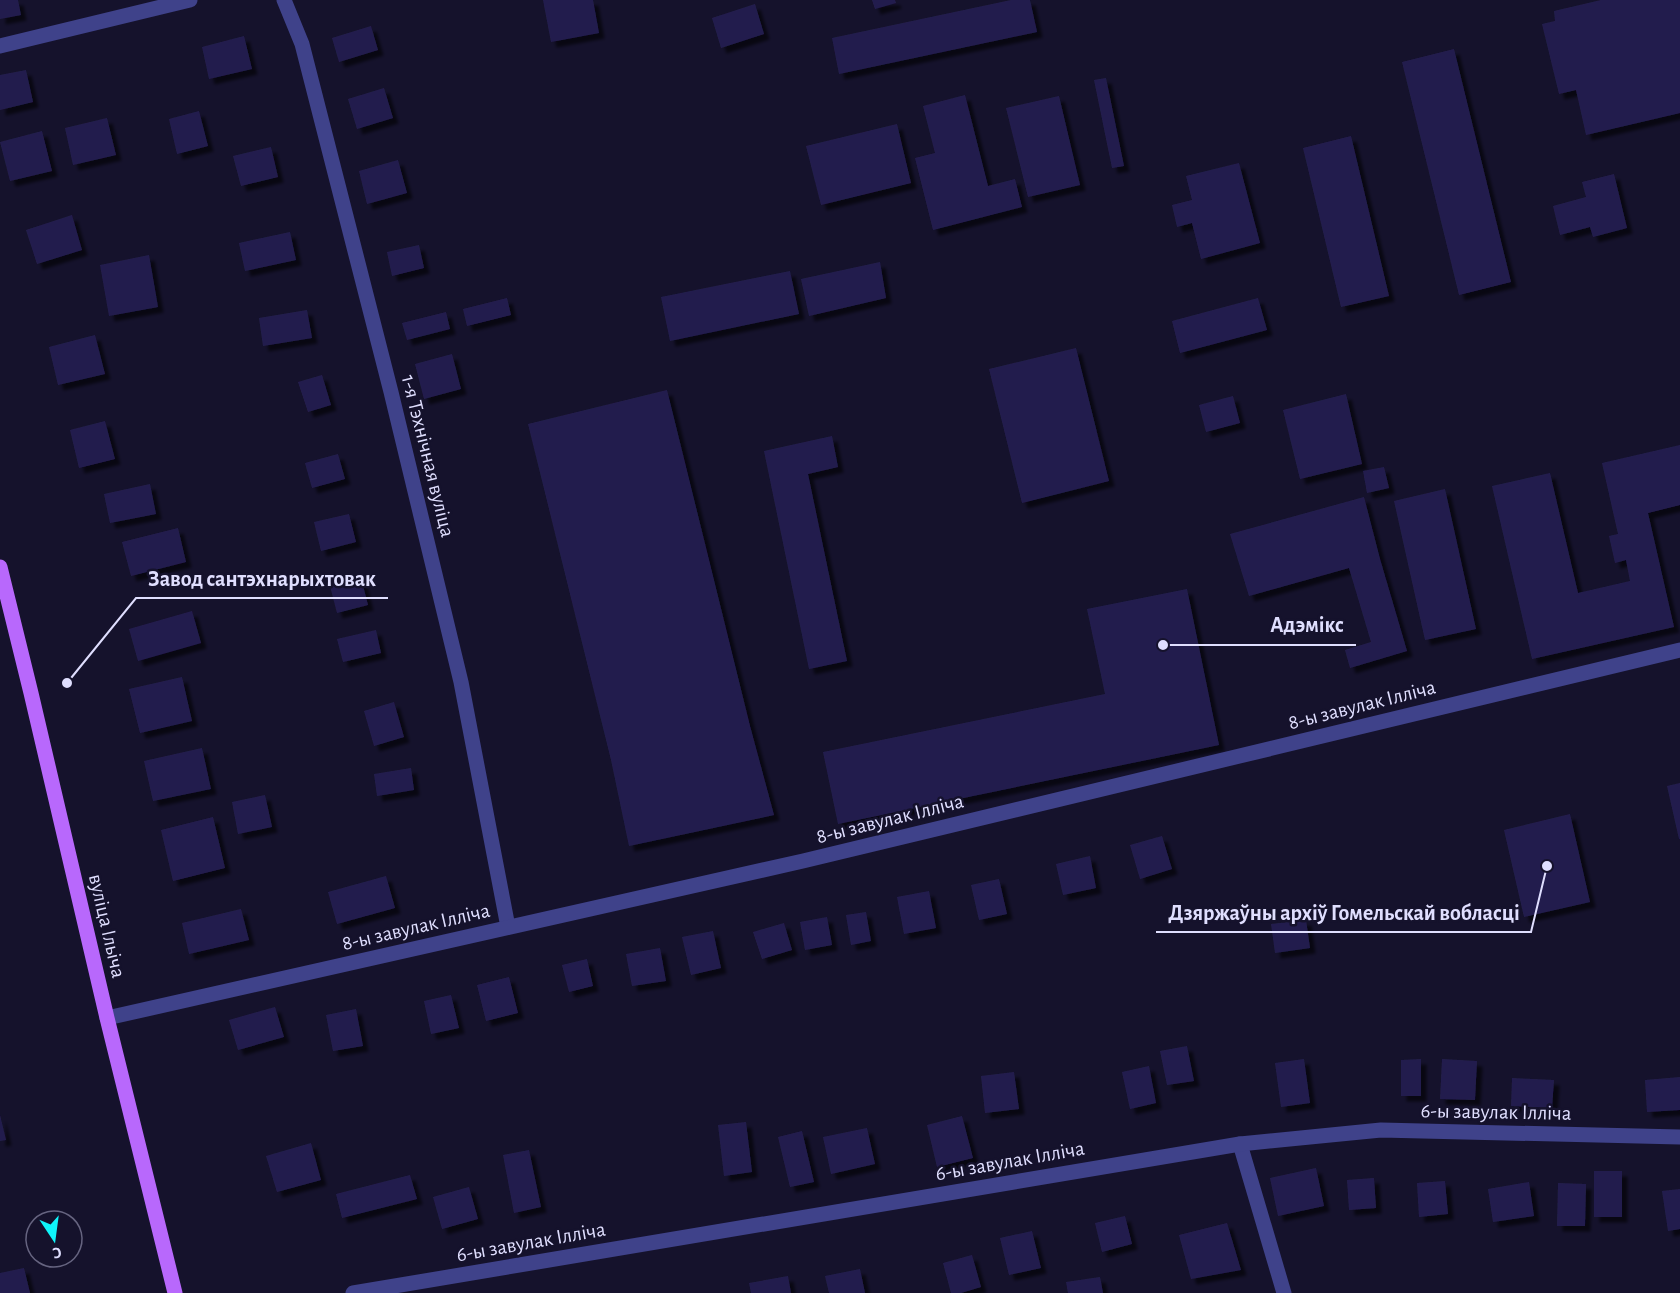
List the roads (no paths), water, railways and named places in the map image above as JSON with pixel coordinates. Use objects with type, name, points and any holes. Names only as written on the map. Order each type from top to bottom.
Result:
[{"type":"main road","name":"вуліца Ільіча","points":[[0,567],[175,1293]]},
{"type":"street","points":[[0,46],[190,0]]},
{"type":"street","name":"1-я Тэхнічная вуліца","points":[[284,0],[302,44],[394,404],[461,682],[508,927]]},
{"type":"street","name":"8-ы завулак Ілліча","points":[[107,1018],[815,858],[1680,650]]},
{"type":"street","name":"6-ы завулак Ілліча","points":[[353,1293],[1240,1144],[1381,1130],[1680,1137]]},
{"type":"street","points":[[1240,1144],[1284,1293]]},
{"type":"place","name":"Адэмікс","points":[[1163,645]]},
{"type":"place","name":"Завод сантэхнарыхтовак","points":[[67,683]]},
{"type":"place","name":"Дзяржаўны архіў Гомельскай вобласці","points":[[1547,866]]}]
